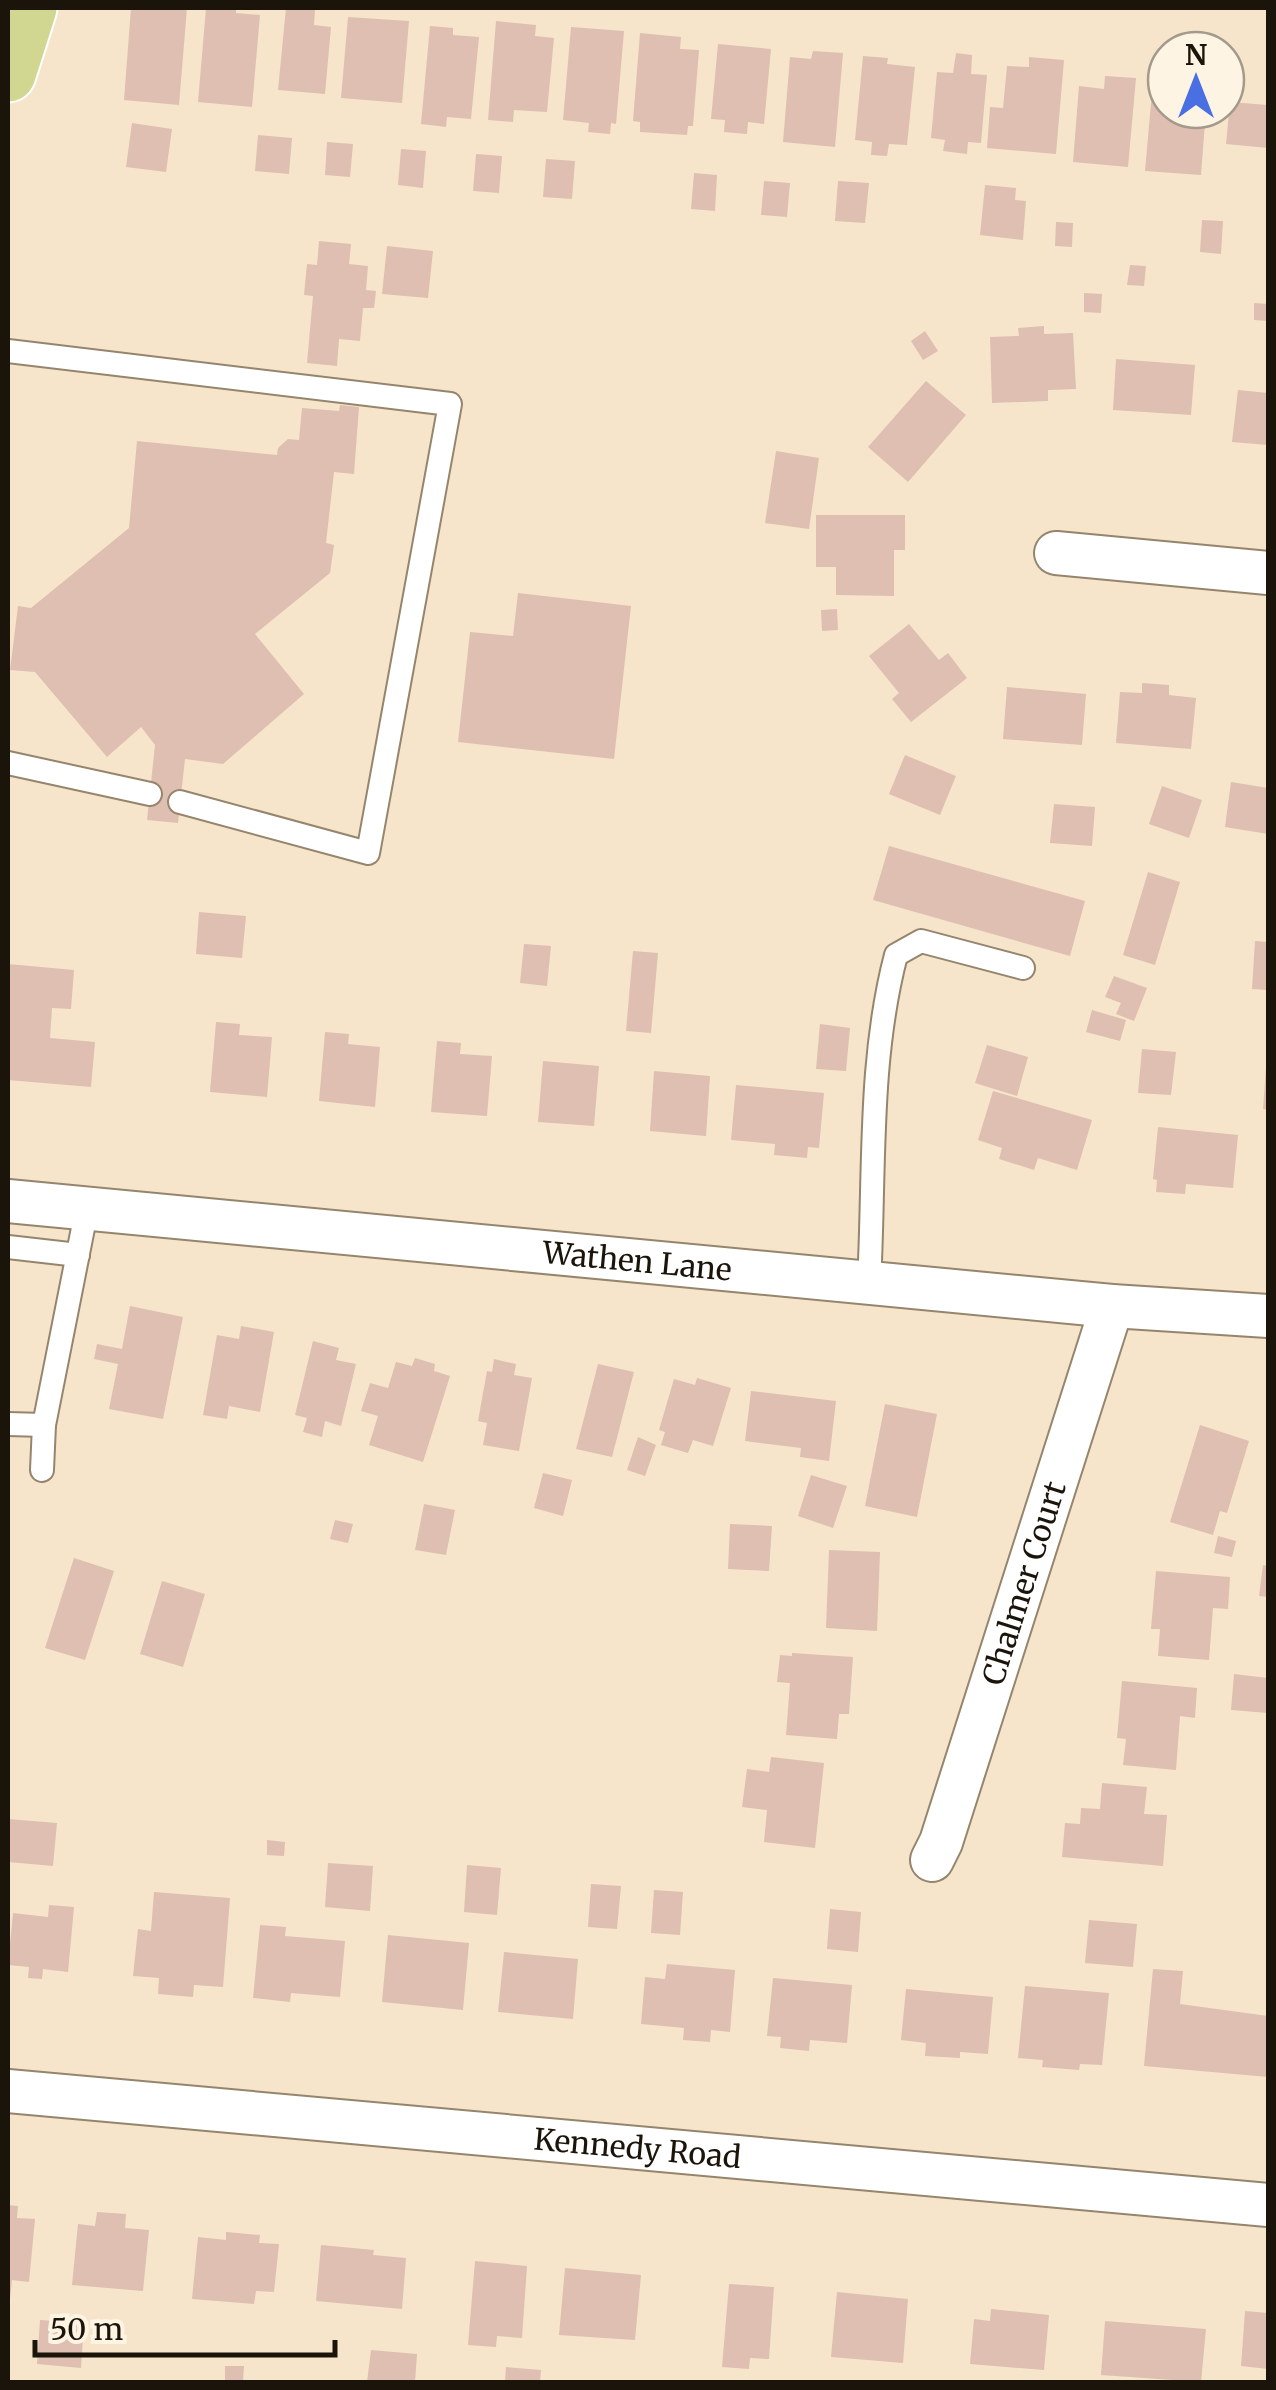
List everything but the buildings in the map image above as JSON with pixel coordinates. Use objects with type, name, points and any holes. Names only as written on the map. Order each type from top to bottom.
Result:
[{"type":"main road","points":[[8,74],[29,8]]},
{"type":"street","points":[[1056,553],[1268,573]]},
{"type":"street","name":"Wathen Lane","points":[[8,1201],[1112,1306],[1268,1316]]},
{"type":"street","name":"Chalmer Court","points":[[932,1860],[1112,1306]]},
{"type":"street","name":"Kennedy Road","points":[[8,2091],[1268,2205]]},
{"type":"lane","points":[[8,351],[450,404],[368,853],[180,802]]},
{"type":"lane","points":[[8,763],[150,794]]},
{"type":"lane","points":[[869,1282],[876,1080],[886,994],[896,955],[921,941],[1023,968]]},
{"type":"lane","points":[[42,1470],[44,1425],[87,1208]]},
{"type":"lane","points":[[8,1247],[78,1255]]},
{"type":"lane","points":[[8,1424],[44,1425]]}]
